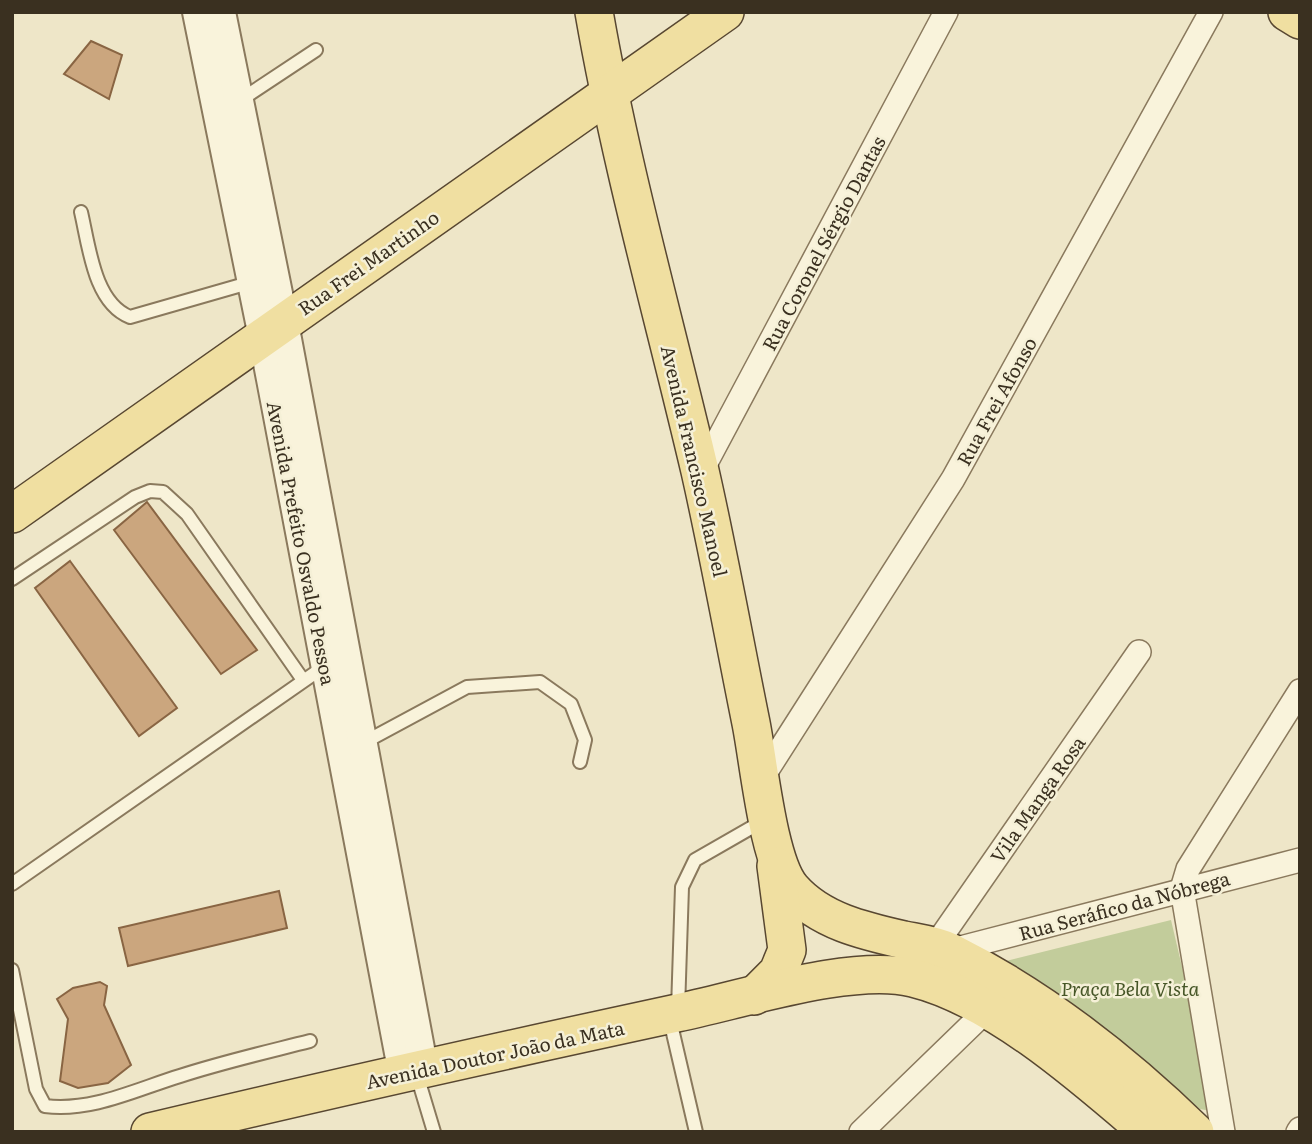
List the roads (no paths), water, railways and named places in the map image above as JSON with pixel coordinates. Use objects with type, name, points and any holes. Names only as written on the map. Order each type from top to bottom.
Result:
[{"type":"main road","name":"Avenida Francisco Manoel","points":[[594,12],[608,92],[700,474],[762,778],[776,861],[792,889],[806,903],[846,924],[931,951]]},
{"type":"main road","name":"Rua Frei Martinho","points":[[12,514],[725,12]]},
{"type":"main road","points":[[1287,12],[1300,20]]},
{"type":"main road","points":[[760,990],[778,972],[787,950],[776,861]]},
{"type":"main road","points":[[931,951],[1050,1012],[1161,1099],[1195,1132]]},
{"type":"main road","name":"Avenida Doutor João da Mata","points":[[150,1132],[225,1123],[414,1069],[854,970],[912,978],[946,988],[989,1008],[1148,1132]]},
{"type":"street","name":"Avenida Prefeito Osvaldo Pessoa","points":[[197,12],[252,282],[273,330],[363,743],[414,1069]]},
{"type":"street","name":"Avenida Prefeito Osvaldo Pessoa","points":[[221,12],[239,102],[273,330],[314,673],[414,1069]]},
{"type":"street","name":"Rua Coronel Sérgio Dantas","points":[[700,474],[946,12]]},
{"type":"street","name":"Rua Frei Afonso","points":[[762,778],[953,479],[1212,12]]},
{"type":"street","name":"Vila Manga Rosa","points":[[931,951],[1139,652]]},
{"type":"street","points":[[1223,1132],[1182,889],[1188,869],[1300,691]]},
{"type":"street","name":"Rua Seráfico da Nóbrega","points":[[931,951],[1300,860]]},
{"type":"street","points":[[861,1132],[989,1008]]},
{"type":"lane","points":[[239,102],[316,50]]},
{"type":"lane","points":[[81,212],[98,280],[116,312],[130,317],[252,282]]},
{"type":"lane","points":[[12,579],[135,497],[150,491],[163,492],[187,514],[314,673],[12,884]]},
{"type":"lane","points":[[363,743],[467,687],[541,682],[571,704],[585,740],[580,762]]},
{"type":"lane","points":[[696,1132],[675,1011],[682,887],[695,860],[769,818]]},
{"type":"lane","points":[[12,970],[36,1090],[45,1107],[61,1108],[124,1097],[180,1076],[310,1041]]},
{"type":"lane","points":[[414,1069],[434,1132]]},
{"type":"park label","name":"Praça Bela Vista","points":[[1130,988]]}]
